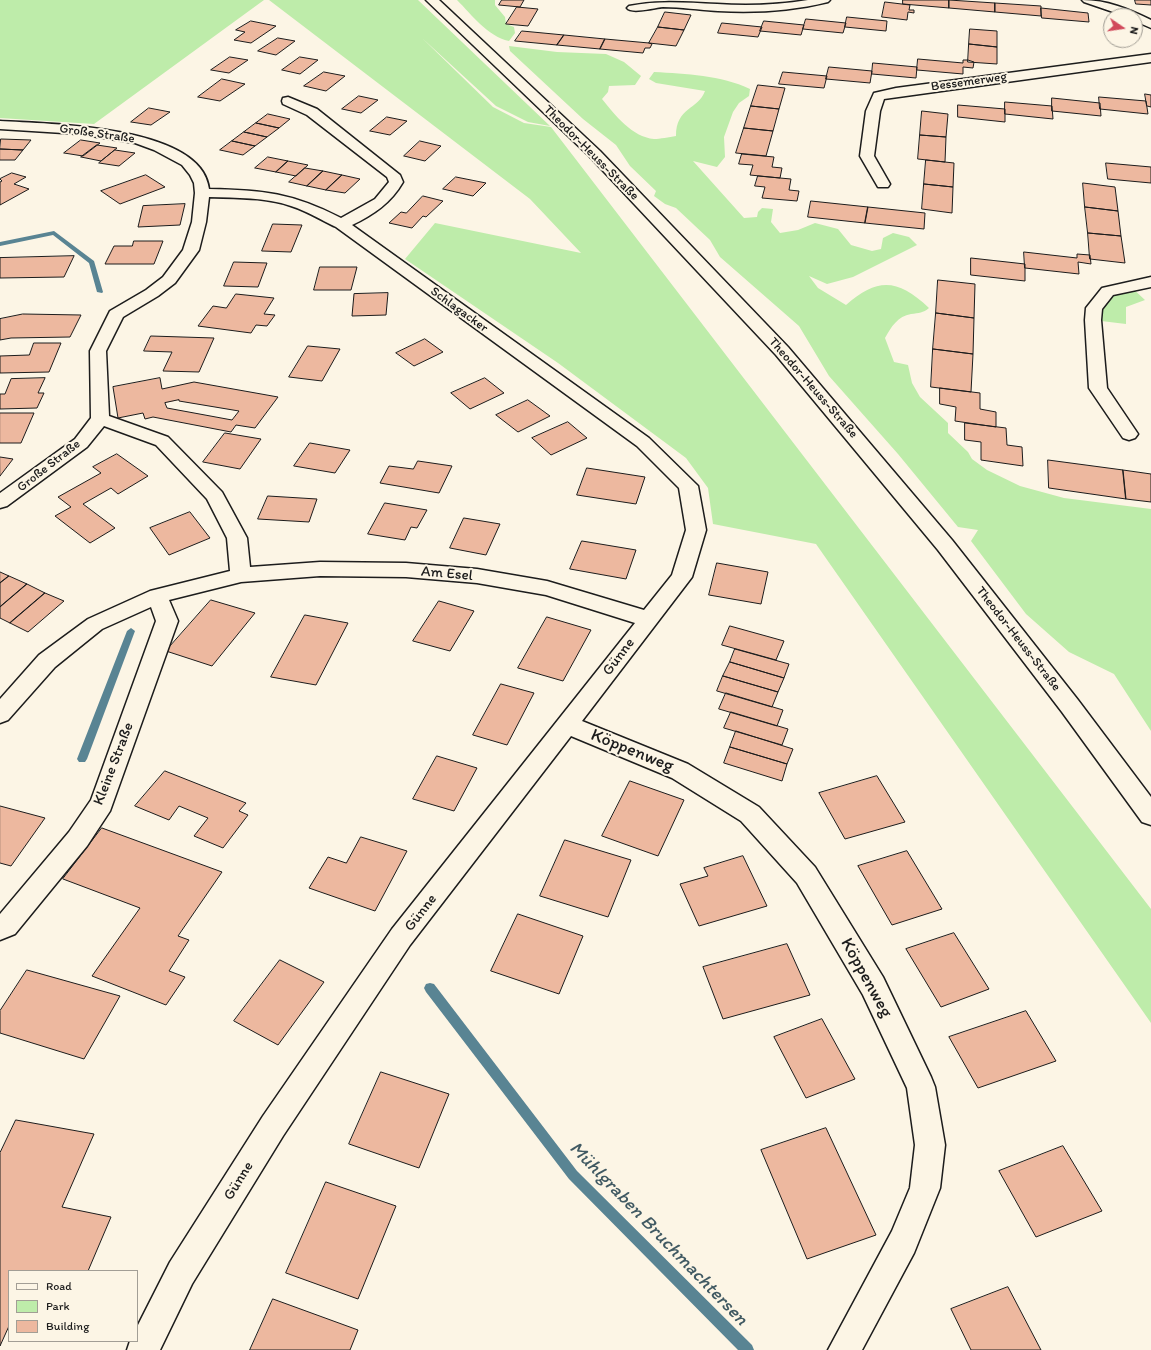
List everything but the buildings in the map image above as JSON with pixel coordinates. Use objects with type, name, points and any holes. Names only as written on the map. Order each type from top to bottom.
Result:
[{"type":"street","name":"Theodor-Heuss-Straße","points":[[432,0],[595,154],[782,351],[945,545],[1070,706],[1151,815]]},
{"type":"street","points":[[633,8],[649,3],[659,3],[717,8],[761,8],[798,6],[824,0]]},
{"type":"street","points":[[1088,0],[1128,13],[1151,24]]},
{"type":"street","name":"Bessemerweg","points":[[883,184],[867,156],[873,111],[879,96],[896,92],[1151,58]]},
{"type":"street","points":[[288,101],[312,112],[393,175],[396,182],[392,189],[360,216],[341,224]]},
{"type":"street","name":"Große Straße","points":[[0,125],[79,130],[138,139],[159,146],[187,162],[197,174],[202,193],[199,222],[191,250],[169,280],[152,293],[116,314],[98,351],[100,419],[81,443],[0,502]]},
{"type":"street","name":"Schlagacker","points":[[202,193],[268,196],[291,201],[307,207],[341,224],[644,442],[688,486]]},
{"type":"street","points":[[1129,434],[1098,388],[1093,320],[1094,308],[1108,291],[1151,282]]},
{"type":"street","points":[[0,714],[47,661],[95,624],[157,596],[240,575],[237,538],[215,496],[162,441],[100,419]]},
{"type":"street","name":"Günne","points":[[144,1350],[181,1274],[291,1100],[401,937],[682,577],[696,530],[688,486]]},
{"type":"street","name":"Am Esel","points":[[240,575],[320,569],[406,570],[478,576],[547,588],[648,619]]},
{"type":"street","name":"Kleine Straße","points":[[0,929],[6,926],[78,840],[102,804],[167,621],[157,596]]},
{"type":"street","name":"Köppenweg","points":[[568,725],[680,771],[750,814],[806,875],[873,986],[921,1087],[930,1145],[925,1188],[903,1242],[844,1350]]},
{"type":"green space","points":[[0,0],[264,0],[94,124],[0,118]]},
{"type":"green space","points":[[269,0],[418,0],[550,126],[528,122],[496,106],[422,38],[493,107],[524,123],[551,127],[1151,909],[1151,1023],[816,544],[713,524],[708,488],[686,458],[558,363],[405,259],[435,223],[581,253],[530,199]]},
{"type":"green space","points":[[457,0],[495,0],[495,5],[505,17],[506,24],[514,27],[515,33],[509,41],[494,35],[480,24]]},
{"type":"green space","points":[[509,46],[557,52],[606,54],[624,62],[641,76],[635,85],[609,86],[608,92],[602,99],[618,118],[631,130],[654,139],[676,136],[677,127],[683,114],[698,102],[705,91],[656,83],[649,79],[654,72],[715,78],[739,84],[750,89],[749,96],[739,103],[733,112],[724,137],[725,157],[717,167],[693,161],[744,218],[757,217],[758,212],[762,208],[773,209],[771,222],[780,233],[798,230],[815,223],[838,229],[851,245],[872,251],[881,249],[883,238],[893,233],[909,237],[917,245],[853,277],[827,284],[809,276],[818,288],[846,305],[857,296],[868,290],[878,286],[888,285],[907,291],[929,308],[923,312],[902,317],[892,326],[885,338],[894,362],[908,365],[912,383],[920,397],[948,423],[948,433],[968,452],[972,459],[987,470],[1020,486],[1064,498],[1151,509],[1151,731],[1114,674],[1069,652],[1026,614],[971,541],[978,530],[958,527],[898,454],[829,376],[799,326],[720,257],[710,240],[676,208],[665,204],[654,196],[656,191],[630,166],[616,145],[583,119],[510,51]]},
{"type":"green space","points":[[1130,286],[1145,300],[1126,307],[1126,324],[1093,320],[1108,291]]},
{"type":"waterway","name":"Mühlgraben Bruchmachtersen","points":[[0,244],[54,233],[92,262],[100,292]]},
{"type":"waterway","name":"Mühlgraben Bruchmachtersen","points":[[82,759],[131,631]]},
{"type":"waterway","name":"Mühlgraben Bruchmachtersen","points":[[430,988],[573,1175],[747,1350]]}]
